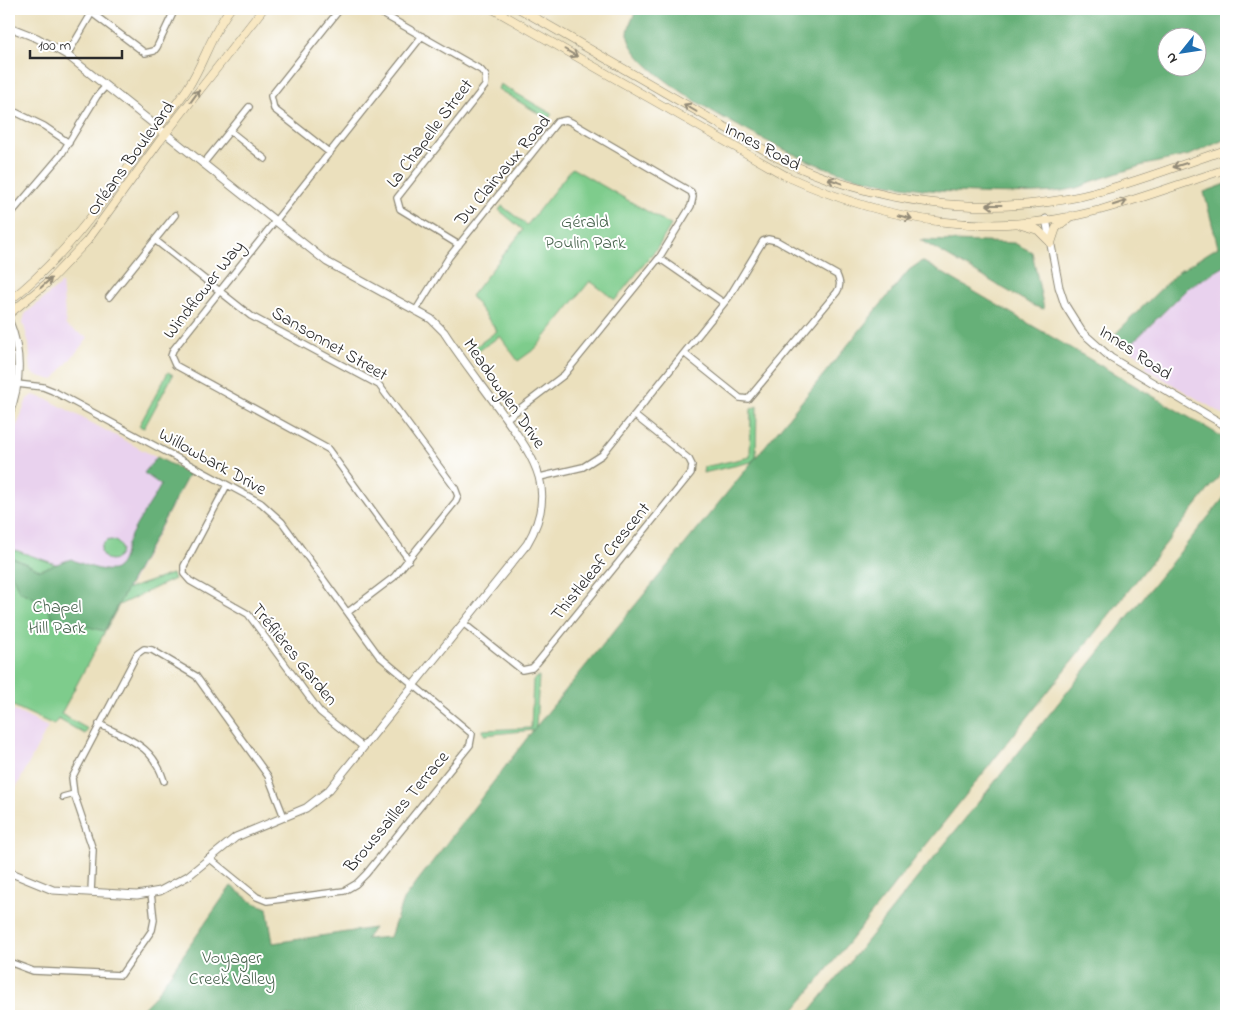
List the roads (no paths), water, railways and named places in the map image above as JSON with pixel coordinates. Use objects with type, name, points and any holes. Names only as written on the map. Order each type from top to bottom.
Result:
[{"type":"main road","name":"Orléans Boulevard","points":[[9,301],[41,274],[72,242],[187,89],[211,38],[230,9]]},
{"type":"main road","name":"Orléans Boulevard","points":[[9,314],[46,284],[78,252],[263,9]]},
{"type":"main road","name":"Innes Road","points":[[494,9],[726,143],[786,176],[818,191],[870,209],[919,220],[967,224],[1016,224],[1046,220],[1043,202],[957,205],[925,202],[876,193],[805,170],[747,140],[520,9]]},
{"type":"main road","points":[[1043,202],[1083,196],[1226,150]]},
{"type":"main road","points":[[1046,220],[1099,210],[1226,169]]},
{"type":"main road","points":[[1016,224],[1038,230],[1051,243],[1056,228],[1072,215]]},
{"type":"street","points":[[67,55],[93,11],[145,53],[154,51],[175,9]]},
{"type":"street","points":[[330,153],[274,109],[271,100],[274,91],[340,9]]},
{"type":"street","name":"La Chapelle Street","points":[[374,9],[481,70],[486,80],[485,86],[397,198],[400,209],[459,245]]},
{"type":"street","name":"Meadowglen Drive","points":[[9,27],[37,38],[67,55],[327,262],[431,319],[444,332],[534,458],[540,477],[542,500],[533,534],[464,623],[322,798],[306,808],[236,837],[180,881],[151,893],[137,895],[47,888],[9,872]]},
{"type":"street","name":"Windflower Way","points":[[409,560],[328,449],[175,365],[172,356],[173,350],[422,36]]},
{"type":"street","points":[[9,216],[28,196],[69,143],[97,96],[106,86]]},
{"type":"street","points":[[203,164],[248,107]]},
{"type":"street","points":[[9,109],[44,126],[69,143]]},
{"type":"street","name":"Du Clairvaux Road","points":[[416,310],[459,245],[557,122],[566,120],[691,192],[693,196],[691,206],[659,258],[564,375],[506,419]]},
{"type":"street","points":[[230,131],[265,159]]},
{"type":"street","points":[[109,297],[175,215]]},
{"type":"street","name":"Innes Road","points":[[1046,220],[1059,286],[1065,305],[1075,323],[1092,343],[1110,358],[1226,426]]},
{"type":"street","points":[[540,477],[590,464],[602,455],[724,303],[760,244],[768,239],[777,241],[837,275],[840,283],[837,292],[748,399],[740,398],[684,353]]},
{"type":"street","name":"Sansonnet Street","points":[[155,240],[251,316],[379,386],[455,488],[458,496],[456,501],[409,560],[388,583],[348,612]]},
{"type":"street","points":[[659,258],[724,303]]},
{"type":"street","points":[[9,321],[18,351],[17,384],[9,414]]},
{"type":"street","name":"Willowbark Drive","points":[[17,384],[48,389],[261,503],[282,522],[380,656],[414,685]]},
{"type":"street","name":"Thistleleaf Crescent","points":[[464,623],[522,670],[532,668],[544,655],[691,473],[692,465],[689,459],[634,415]]},
{"type":"street","name":"Tréflières Garden","points":[[228,485],[184,566],[184,574],[190,581],[248,614],[320,712],[363,747]]},
{"type":"street","points":[[91,892],[93,850],[72,786],[74,771],[137,654],[144,649],[152,650],[196,676],[265,772],[284,817]]},
{"type":"street","name":"Broussailles Terrace","points":[[209,858],[257,897],[267,901],[344,891],[356,884],[473,739],[469,730],[414,685]]},
{"type":"street","points":[[99,724],[149,751],[159,764],[164,781]]},
{"type":"street","points":[[63,797],[74,794]]},
{"type":"street","points":[[9,962],[33,971],[121,975],[152,930],[154,920],[151,893]]},
{"type":"park label","name":"Gérald Poulin Park","points":[[585,231]]},
{"type":"park label","name":"Chapel Hill Park","points":[[57,616]]},
{"type":"park label","name":"Voyager Creek Valley","points":[[232,968]]}]
